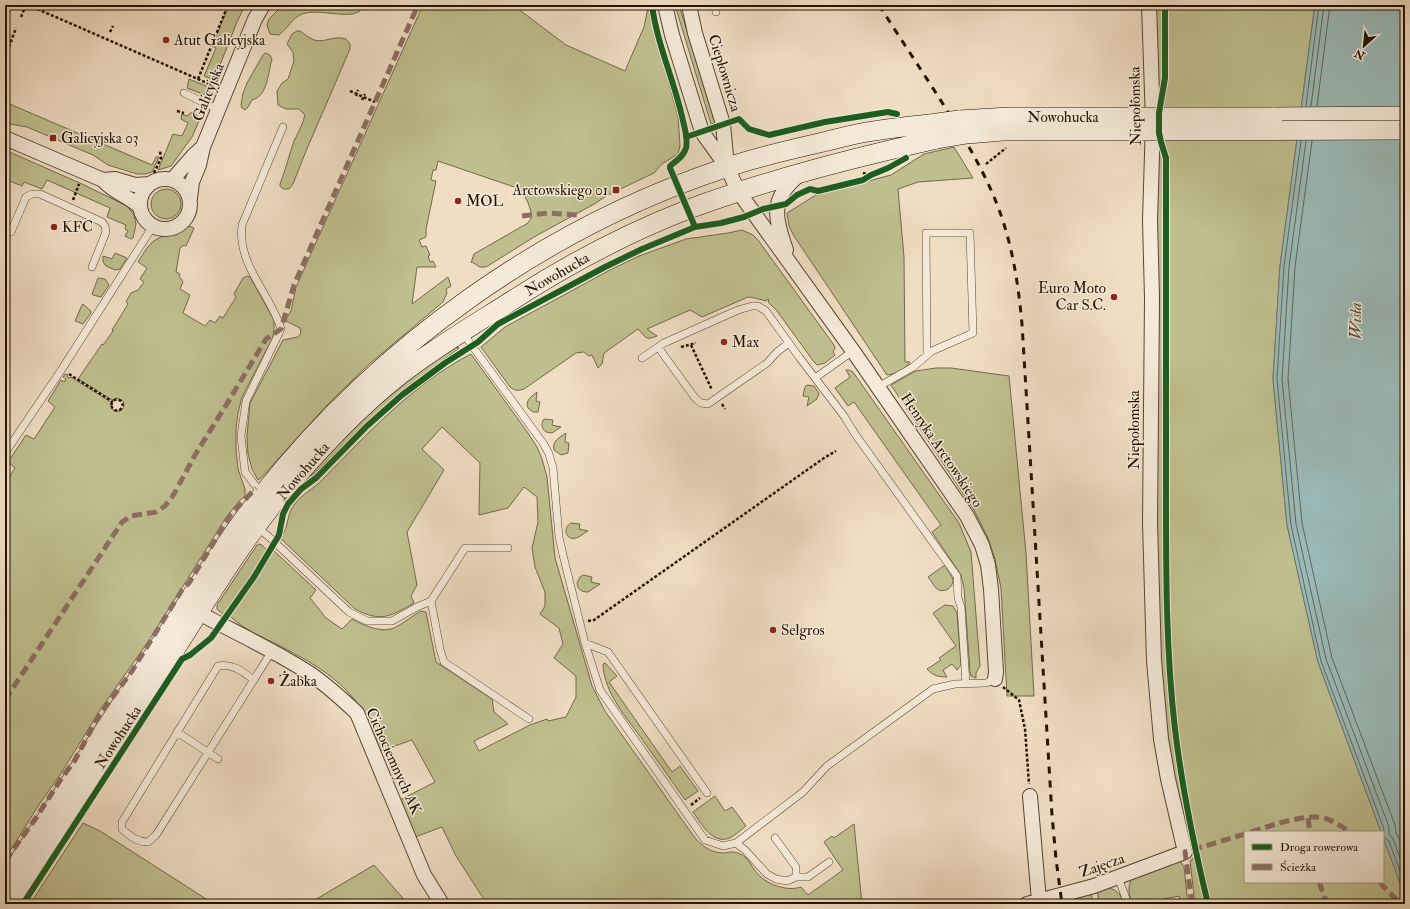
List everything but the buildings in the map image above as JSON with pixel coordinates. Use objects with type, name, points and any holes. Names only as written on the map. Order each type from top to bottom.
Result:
[{"type":"main road","name":"Nowohucka","points":[[5,883],[203,579],[262,495],[317,431],[358,391],[418,338],[474,295],[530,258],[599,221],[678,186],[727,167],[785,151],[870,131],[934,131],[963,127],[1003,131],[1134,124],[1405,116]]},
{"type":"main road","name":"Nowohucka","points":[[1134,124],[1405,130]]},
{"type":"main road","name":"Nowohucka","points":[[9,904],[198,613],[256,527],[298,475],[332,438],[357,413],[400,375],[462,332],[546,279],[583,258],[672,216],[738,191],[852,159],[934,131]]},
{"type":"street","name":"Galicyjska","points":[[190,198],[192,182],[199,165],[203,147],[255,19],[263,5]]},
{"type":"street","points":[[665,5],[672,35],[702,132],[727,167],[738,191]]},
{"type":"street","name":"Ciepłownicza","points":[[689,5],[695,33],[723,124],[727,167]]},
{"type":"street","name":"Niepołomska","points":[[1150,5],[1153,148],[1150,220],[1152,306],[1150,523],[1154,661],[1161,739],[1168,779],[1185,852]]},
{"type":"street","points":[[5,138],[103,180],[110,188],[132,200],[140,207],[147,221],[161,229],[170,229],[181,224],[188,214],[190,198],[183,186],[172,180],[152,179],[135,185],[115,178],[103,180]]},
{"type":"street","name":"Galicyjska","points":[[172,180],[203,147]]},
{"type":"street","name":"Henryka Arctowskiego","points":[[792,266],[777,220],[777,206],[786,188],[802,172]]},
{"type":"street","points":[[140,207],[143,193],[152,179]]},
{"type":"street","name":"Henryka Arctowskiego","points":[[738,191],[853,351],[967,516],[982,545],[988,565],[991,589],[996,672],[995,680]]},
{"type":"street","name":"Cichociemnych AK","points":[[198,613],[272,651],[312,675],[336,693],[356,713],[424,875],[442,904]]},
{"type":"street","points":[[1030,796],[1033,902]]},
{"type":"street","name":"Zajęcza","points":[[1033,902],[1094,886],[1185,852]]},
{"type":"lane","points":[[184,93],[219,110]]},
{"type":"lane","points":[[262,495],[245,472],[241,436],[246,401],[281,329],[275,312],[247,263],[242,242],[242,225],[283,127]]},
{"type":"lane","points":[[11,232],[26,197],[32,194],[40,194],[102,222],[105,226],[106,232],[92,267]]},
{"type":"lane","points":[[5,453],[62,369],[154,226]]},
{"type":"lane","points":[[878,387],[913,367],[927,354],[973,334],[970,233],[926,233],[927,354]]},
{"type":"lane","points":[[642,358],[658,347],[738,310],[758,306],[766,311],[844,416],[855,434],[957,576],[958,598],[961,607],[966,684]]},
{"type":"lane","points":[[462,332],[543,443],[549,454],[553,468],[559,537],[585,643],[600,690],[705,840],[723,846],[736,843],[803,792],[827,766],[933,689],[955,684],[986,683],[995,680]]},
{"type":"lane","points":[[658,347],[695,398],[701,403],[708,404],[718,399],[767,363],[777,352],[789,343]]},
{"type":"lane","points":[[815,378],[853,351]]},
{"type":"lane","points":[[256,527],[268,536],[349,612],[366,621],[392,621],[431,601],[465,548],[508,548]]},
{"type":"lane","points":[[431,601],[440,649],[444,662],[529,719]]},
{"type":"lane","points":[[585,643],[608,652],[707,793]]},
{"type":"lane","points":[[254,680],[235,667],[225,665],[218,666],[122,822],[122,830],[141,842],[148,842],[156,835],[208,753],[254,680],[272,651]]},
{"type":"lane","points":[[177,732],[218,759]]},
{"type":"lane","points":[[775,838],[796,866],[796,877]]},
{"type":"lane","points":[[736,843],[745,850],[767,874],[776,879],[787,881],[796,877],[808,877],[829,862]]},
{"type":"lane","points":[[1118,878],[1128,904]]},
{"type":"path","points":[[21,17],[27,5],[215,86]]},
{"type":"path","points":[[198,79],[228,5]]},
{"type":"path","points":[[107,39],[113,26]]},
{"type":"path","points":[[9,47],[16,28]]},
{"type":"path","points":[[356,95],[358,90]]},
{"type":"path","points":[[351,91],[356,95],[375,102]]},
{"type":"path","points":[[177,111],[184,113]]},
{"type":"path","points":[[152,179],[161,158],[160,151]]},
{"type":"path","points":[[986,164],[1000,151]]},
{"type":"path","points":[[863,180],[870,175]]},
{"type":"path","points":[[70,208],[81,181]]},
{"type":"path","points":[[691,345],[714,393],[725,409]]},
{"type":"path","points":[[62,369],[113,402]]},
{"type":"path","points":[[116,399],[121,401],[123,404],[122,408],[115,410],[112,405],[113,402],[116,399]]},
{"type":"path","points":[[580,623],[594,620],[836,451]]},
{"type":"path","points":[[995,680],[1019,700],[1025,729],[1030,796]]},
{"type":"path","points":[[684,810],[707,793]]},
{"type":"shaded area","points":[[229,5],[245,5],[214,80],[204,76],[216,48],[212,46]]},
{"type":"shaded area","points":[[283,5],[364,5],[360,11],[353,14],[309,12],[302,14],[295,18],[279,35],[270,34],[267,25],[269,19]]},
{"type":"shaded area","points":[[423,5],[513,5],[566,45],[625,71],[644,27],[648,8],[678,116],[680,146],[678,154],[662,164],[654,173],[606,196],[534,237],[486,267],[480,267],[472,262],[471,263],[474,254],[528,223],[531,218],[531,211],[528,202],[520,189],[438,161],[436,170],[433,170],[431,180],[436,181],[426,229],[426,237],[419,240],[422,247],[426,246],[430,255],[428,256],[430,262],[433,261],[436,267],[417,267],[412,304],[448,277],[451,286],[446,289],[447,293],[443,302],[368,365],[329,403],[258,480],[252,469],[248,454],[247,436],[250,403],[283,340],[298,337],[301,333],[300,328],[286,321],[291,311],[296,287]]},
{"type":"shaded area","points":[[675,5],[679,5],[715,123],[711,124]]},
{"type":"shaded area","points":[[1155,5],[1315,5],[1280,266],[1273,379],[1287,525],[1318,662],[1381,831],[1244,831],[1244,883],[1384,883],[1384,840],[1405,896],[1405,904],[1195,904],[1190,861],[1195,857],[1193,838],[1187,833],[1173,776],[1165,714],[1157,606],[1155,300],[1159,145],[1163,105],[1158,95]]},
{"type":"shaded area","points":[[300,31],[308,37],[318,41],[338,38],[346,39],[350,44],[350,49],[293,184],[289,189],[283,189],[280,184],[294,141],[305,115],[299,109],[286,109],[278,105],[277,91],[282,83],[288,79],[294,61],[293,52],[287,44],[292,34]]},
{"type":"shaded area","points":[[265,53],[270,55],[272,59],[264,89],[257,98],[252,100],[245,110],[241,105],[243,93],[248,81]]},
{"type":"shaded area","points":[[189,79],[211,88],[208,96],[187,88]]},
{"type":"shaded area","points":[[5,102],[152,165],[156,157],[159,157],[152,172],[146,174],[137,174],[108,165],[93,155],[27,127],[5,123]]},
{"type":"shaded area","points":[[192,112],[197,115],[199,121],[192,137],[171,166],[158,170],[173,134],[182,136],[188,123],[181,119],[182,114],[187,116]]},
{"type":"shaded area","points":[[954,147],[973,178],[918,182],[898,189],[904,257],[905,362],[910,362],[900,371],[887,375],[794,236],[789,226],[787,213],[816,195],[891,175],[924,154]]},
{"type":"shaded area","points":[[5,150],[82,184],[127,206],[134,215],[136,224],[133,238],[131,239],[125,236],[128,231],[125,229],[126,225],[107,217],[110,208],[47,180],[42,189],[24,182],[22,186],[5,179]]},
{"type":"shaded area","points":[[166,189],[177,193],[181,204],[177,215],[166,219],[155,215],[151,204],[155,193]]},
{"type":"shaded area","points":[[189,226],[194,228],[186,246],[184,245],[180,248],[176,272],[180,274],[179,276],[183,282],[180,289],[190,295],[183,313],[205,326],[210,320],[215,323],[220,316],[223,318],[236,297],[234,294],[243,278],[247,276],[250,277],[274,320],[273,337],[242,397],[238,413],[236,449],[238,469],[245,489],[245,496],[239,501],[225,519],[150,639],[100,710],[60,775],[40,803],[5,859],[5,484],[15,468],[8,462],[26,435],[34,439],[55,407],[48,401],[61,380],[64,382],[66,379],[63,377],[65,374],[68,375],[67,377],[71,377],[111,402],[111,406],[114,411],[120,411],[123,409],[124,404],[122,400],[116,398],[112,400],[78,379],[102,344],[103,345],[113,331],[112,330],[128,304],[126,302],[131,293],[138,290],[144,282],[140,279],[147,268],[138,262],[147,248],[155,240],[163,236],[177,233]]},
{"type":"shaded area","points":[[742,230],[753,235],[758,240],[834,345],[835,348],[833,352],[835,355],[825,363],[817,365],[814,362],[777,311],[768,302],[768,299],[766,301],[748,297],[702,317],[690,310],[647,329],[657,336],[648,338],[638,329],[604,353],[602,364],[598,368],[592,355],[589,356],[584,352],[576,353],[524,389],[520,390],[515,390],[510,387],[481,347],[505,327],[608,271],[639,256],[686,239]]},
{"type":"shaded area","points":[[115,253],[127,258],[120,269],[115,270],[106,266],[103,262],[103,256],[112,259]]},
{"type":"shaded area","points":[[98,278],[105,279],[109,285],[101,297],[92,294]]},
{"type":"shaded area","points":[[83,304],[91,311],[91,313],[83,324],[75,321]]},
{"type":"shaded area","points":[[455,347],[459,348],[396,396],[361,427],[316,472],[311,476],[309,474],[368,414],[419,372]]},
{"type":"shaded area","points":[[471,354],[528,433],[537,447],[542,459],[547,477],[555,558],[592,686],[605,711],[695,838],[712,851],[720,853],[734,852],[743,855],[754,870],[765,880],[783,888],[801,887],[808,895],[843,870],[824,842],[832,836],[834,838],[854,824],[862,904],[487,904],[456,856],[442,827],[415,837],[400,800],[435,782],[412,740],[380,751],[373,731],[364,713],[355,700],[334,679],[308,661],[247,629],[230,616],[261,572],[273,550],[316,590],[310,598],[326,618],[342,629],[352,619],[376,629],[391,629],[421,611],[426,612],[436,662],[492,699],[494,712],[508,724],[474,741],[479,751],[530,725],[547,719],[548,721],[566,717],[576,697],[576,676],[554,658],[563,644],[559,628],[540,614],[545,606],[545,592],[535,567],[532,548],[538,522],[537,497],[524,487],[508,508],[479,515],[480,463],[442,427],[422,449],[444,470],[407,532],[417,585],[411,596],[414,603],[392,614],[379,617],[372,616],[355,609],[280,538],[286,529],[292,508],[301,497],[320,482],[392,410],[430,380]]},
{"type":"shaded area","points":[[936,368],[951,368],[1009,376],[1026,553],[1034,696],[1007,696],[1001,588],[995,559],[988,538],[974,510],[891,385],[916,371]]},
{"type":"shaded area","points":[[846,370],[853,372],[959,523],[971,552],[980,666],[976,673],[976,678],[971,676],[970,672],[964,588],[961,575],[932,532],[941,525],[854,402],[848,406],[835,388],[850,377]]},
{"type":"shaded area","points":[[807,385],[814,386],[819,393],[817,399],[807,406],[809,397],[803,396]]},
{"type":"shaded area","points":[[537,392],[536,401],[540,402],[538,412],[533,412],[528,408],[527,403],[529,399]]},
{"type":"shaded area","points":[[544,419],[553,420],[552,425],[561,427],[552,433],[546,432],[542,426]]},
{"type":"shaded area","points":[[566,433],[565,442],[569,443],[568,453],[561,455],[554,450],[554,444]]},
{"type":"shaded area","points":[[571,523],[580,524],[579,529],[588,531],[578,537],[570,538],[566,534],[566,531],[568,525]]},
{"type":"shaded area","points":[[259,544],[267,550],[240,594],[224,615],[217,609],[217,605]]},
{"type":"shaded area","points":[[945,565],[952,576],[953,583],[947,590],[941,591],[936,588],[928,577]]},
{"type":"shaded area","points":[[583,575],[592,577],[591,582],[600,584],[588,592],[582,591],[579,589],[577,583]]},
{"type":"shaded area","points":[[945,605],[953,606],[957,613],[961,665],[957,670],[952,664],[943,670],[947,677],[941,677],[936,676],[927,669],[941,660],[939,658],[956,646],[933,613]]},
{"type":"shaded area","points":[[605,663],[617,676],[609,682],[672,772],[680,766],[698,791],[685,800],[612,696],[604,675],[603,664]]},
{"type":"shaded area","points":[[715,796],[725,811],[732,807],[746,826],[730,838],[724,839],[712,836],[703,827],[693,812]]},
{"type":"shaded area","points":[[83,823],[100,831],[214,904],[30,904]]},
{"type":"shaded area","points":[[1177,861],[1181,862],[1184,867],[1188,904],[1181,904],[1179,896],[1140,904],[1132,904],[1129,885],[1132,878]]},
{"type":"shaded area","points":[[374,865],[408,904],[308,904]]},
{"type":"shaded area","points":[[1104,887],[1117,892],[1124,904],[1100,904],[1097,891]]},
{"type":"shaded area","points":[[1089,893],[1091,894],[1094,904],[1071,904],[1069,897]]},
{"type":"water","name":"Wisła","points":[[1315,5],[1405,5],[1405,896],[1384,840],[1384,831],[1381,831],[1318,662],[1287,525],[1273,379],[1280,266]]},
{"type":"railway","points":[[879,5],[962,134],[979,165],[1001,214],[1014,266],[1022,324],[1052,815],[1062,904]]},
{"type":"marked path","points":[[5,700],[122,522],[131,516],[156,512],[165,506],[174,494],[195,455],[266,339],[281,329],[294,285],[418,5]]},
{"type":"marked path","points":[[522,216],[548,213],[577,215]]},
{"type":"marked path","points":[[5,861],[75,760],[98,717],[132,671],[182,590],[189,583],[231,514],[256,488]]},
{"type":"marked path","points":[[1254,831],[1278,823],[1310,817],[1327,819],[1348,831]]},
{"type":"marked path","points":[[1308,818],[1310,831]]},
{"type":"marked path","points":[[1192,904],[1185,852],[1244,834]]},
{"type":"marked path","points":[[1319,883],[1327,904]]},
{"type":"marked path","points":[[1381,883],[1400,903]]},
{"type":"cycle path","points":[[652,5],[658,35],[680,106],[687,145],[684,153],[670,166],[670,168],[695,227],[721,223],[744,217],[763,209],[786,204],[797,195],[810,189],[818,191],[863,180],[906,158]]},
{"type":"cycle path","points":[[1165,5],[1165,78],[1159,113],[1159,133],[1166,158],[1166,554],[1168,642],[1172,700],[1181,773],[1193,839],[1208,904]]},
{"type":"cycle path","points":[[686,137],[739,119],[749,129],[769,135],[825,122],[888,112],[897,114]]},
{"type":"cycle path","points":[[23,904],[182,659],[190,655],[211,638],[254,577],[279,535],[283,514],[288,504],[301,489],[316,478],[367,426],[402,395],[445,363],[478,342],[498,324],[605,267],[642,249],[695,227]]},
{"type":"place","name":"Atut Galicyjska","points":[[166,40]]},
{"type":"place","name":"Galicyjska 03","points":[[53,138]]},
{"type":"place","name":"Arctowskiego 01","points":[[616,190]]},
{"type":"place","name":"MOL","points":[[458,201]]},
{"type":"place","name":"KFC","points":[[54,227]]},
{"type":"place","name":"Euro Moto Car S.C.","points":[[1114,297]]},
{"type":"place","name":"Max","points":[[724,342]]},
{"type":"place","name":"Selgros","points":[[773,630]]},
{"type":"place","name":"Żabka","points":[[271,681]]}]
